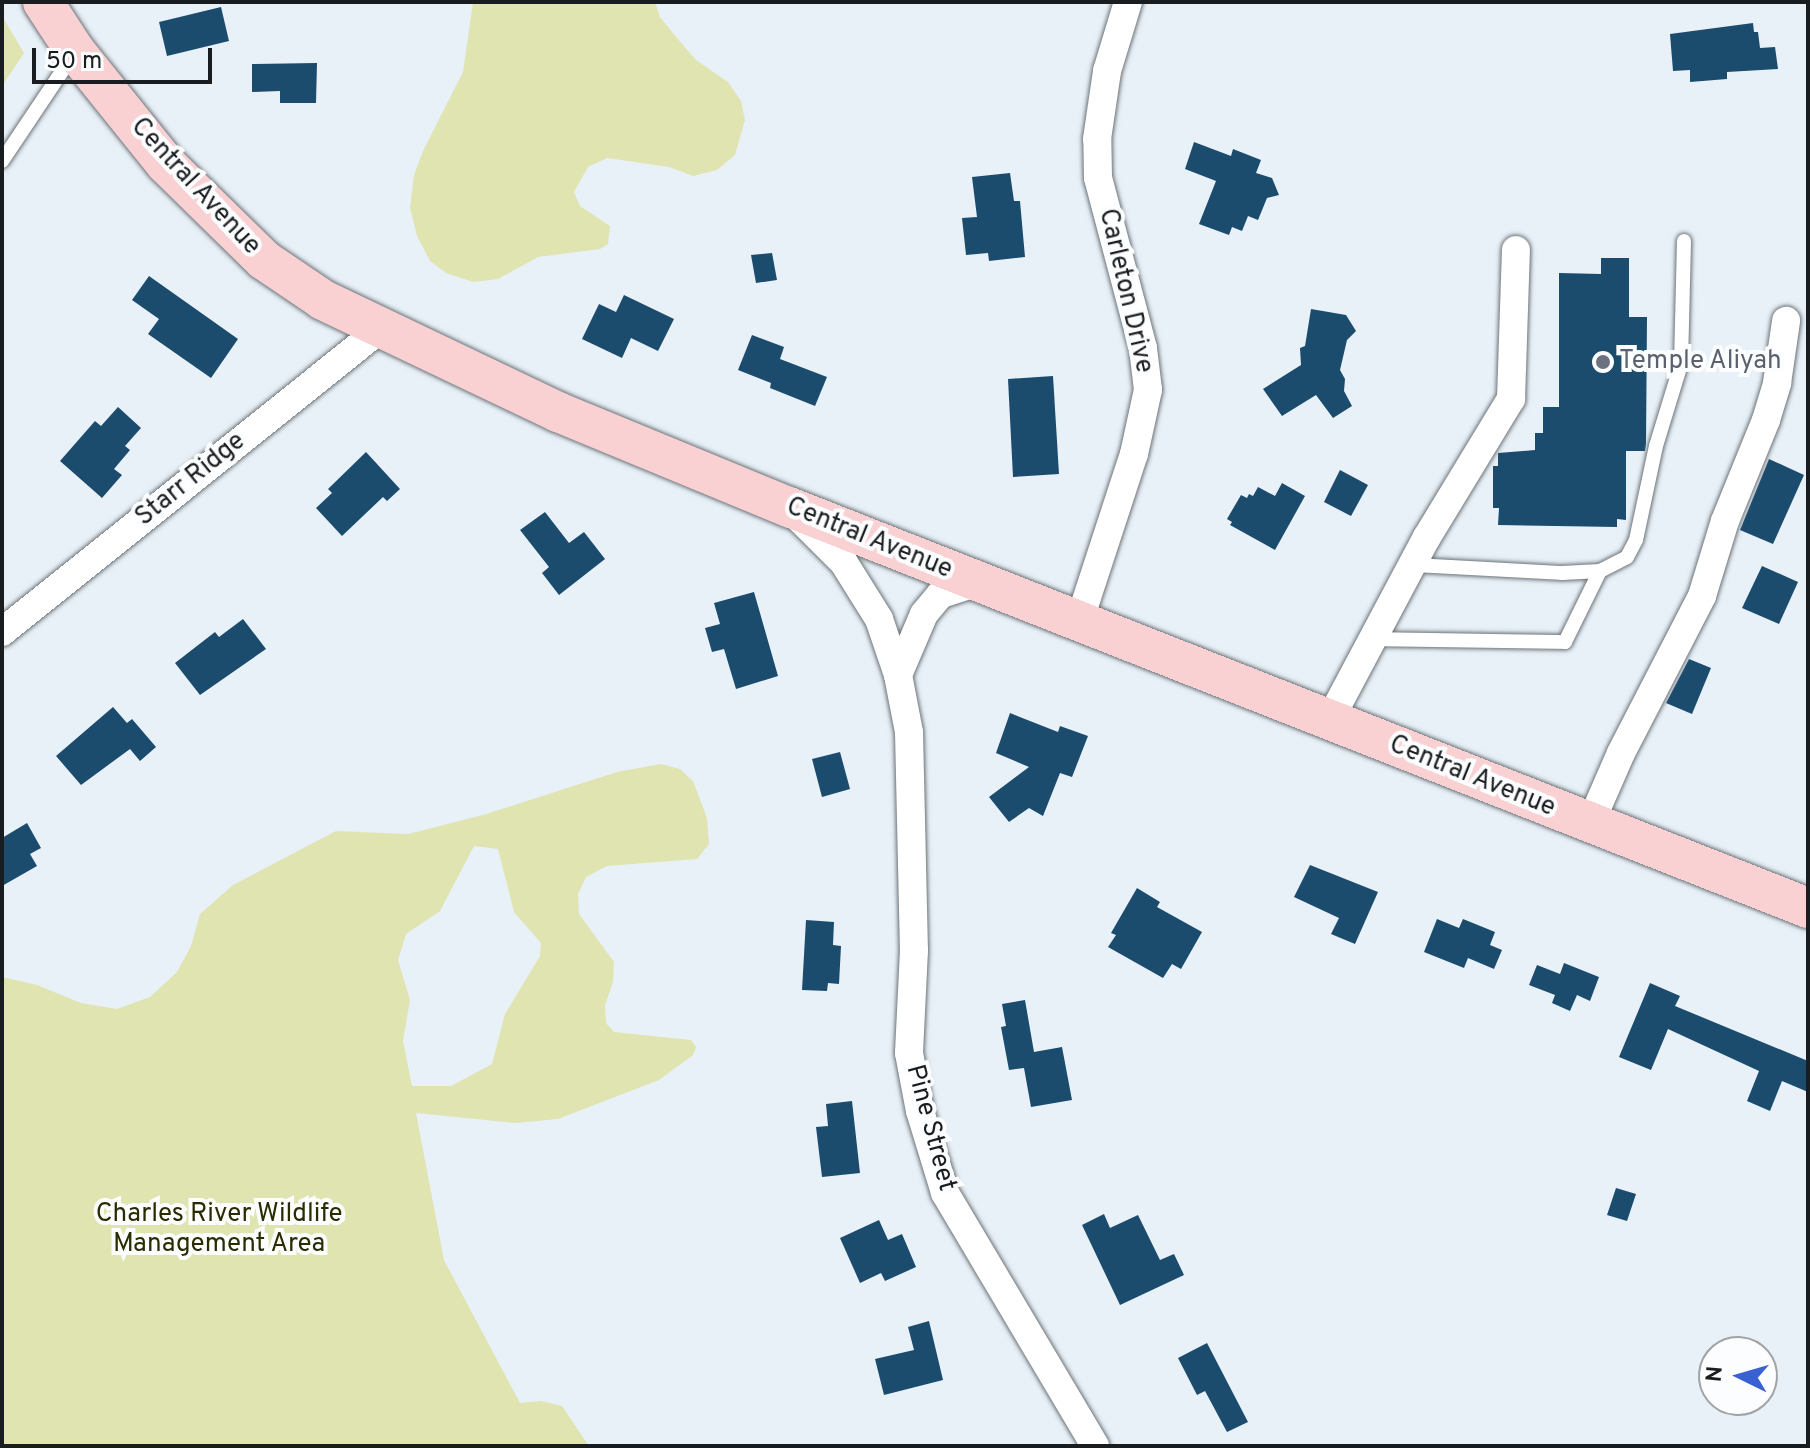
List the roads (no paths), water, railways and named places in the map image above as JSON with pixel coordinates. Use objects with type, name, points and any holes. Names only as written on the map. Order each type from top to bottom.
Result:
[{"type":"main road","name":"Central Avenue","points":[[43,2],[75,51],[166,164],[264,260],[323,300],[558,412],[789,507],[1808,908]]},
{"type":"street","name":"Carleton Drive","points":[[1079,622],[1134,454],[1148,390],[1143,348],[1098,178],[1097,139],[1107,71],[1128,2]]},
{"type":"street","points":[[1329,721],[1412,565],[1511,399],[1516,250]]},
{"type":"street","points":[[1590,824],[1621,753],[1702,596],[1725,521],[1766,420],[1777,383],[1786,321]]},
{"type":"street","name":"Starr Ridge","points":[[2,632],[381,328]]},
{"type":"street","name":"Pine Street","points":[[789,507],[844,563],[879,619],[898,675],[909,732],[914,950],[909,1053],[920,1111],[945,1193],[1095,1446]]},
{"type":"street","points":[[898,675],[924,614],[941,594],[979,582]]},
{"type":"lane","points":[[2,161],[75,51]]},
{"type":"lane","points":[[1412,565],[1600,571],[1627,557],[1636,540],[1656,446],[1681,364],[1684,241]]},
{"type":"lane","points":[[1373,639],[1565,642],[1600,571]]},
{"type":"place","name":"Temple Aliyah","points":[[1603,362]]},
{"type":"park label","name":"Charles River Wildlife Management Area","points":[[219,1230]]}]
